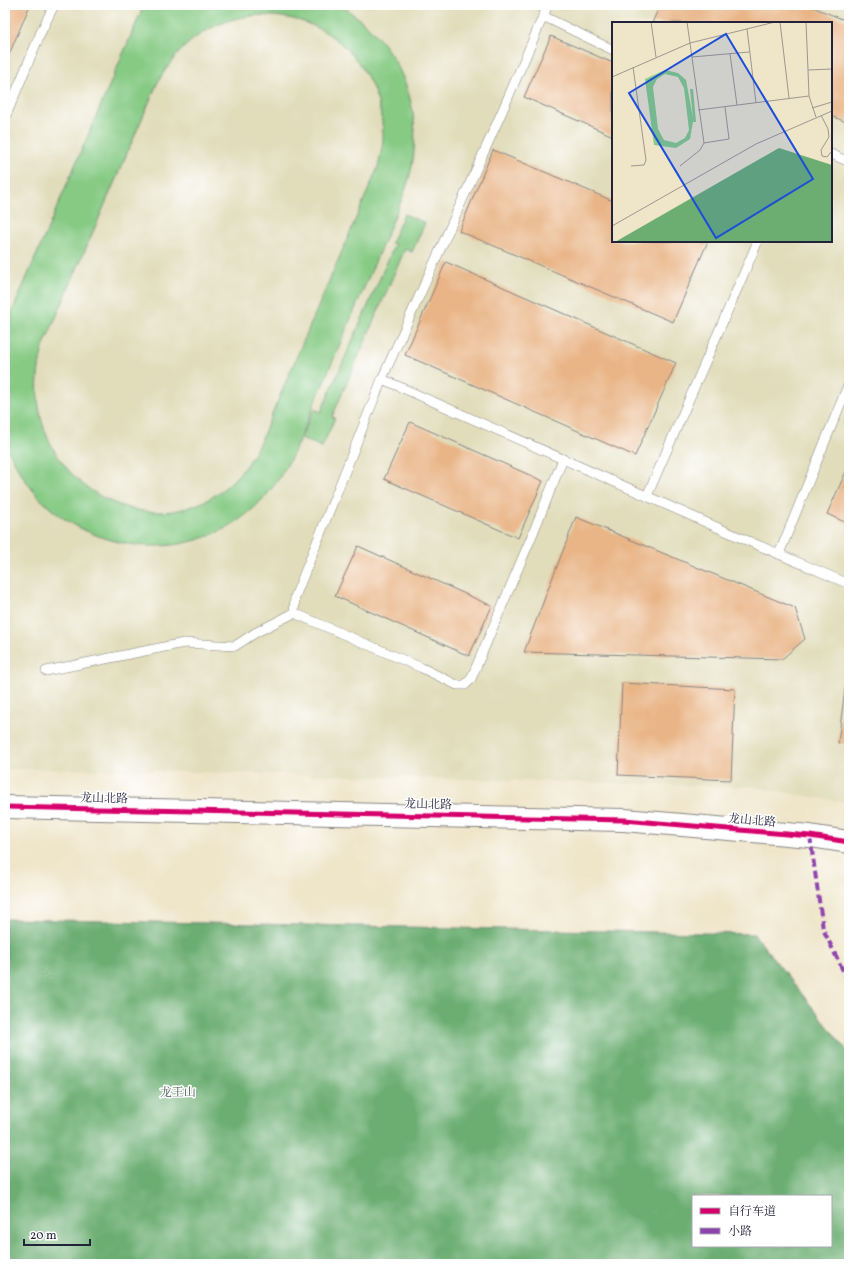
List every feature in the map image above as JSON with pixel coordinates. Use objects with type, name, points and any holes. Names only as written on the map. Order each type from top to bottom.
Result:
[{"type":"street","name":"龙山北路","points":[[5,807],[624,820],[810,836],[849,842]]},
{"type":"lane","points":[[5,118],[54,5]]},
{"type":"lane","points":[[294,613],[296,597],[382,379],[501,114],[548,5]]},
{"type":"lane","points":[[543,16],[612,50]]},
{"type":"lane","points":[[832,154],[849,162]]},
{"type":"lane","points":[[647,496],[758,242]]},
{"type":"lane","points":[[382,379],[849,584]]},
{"type":"lane","points":[[779,554],[849,383]]},
{"type":"lane","points":[[294,613],[415,665],[457,685],[465,685],[471,679],[563,459]]},
{"type":"lane","points":[[46,671],[184,643],[235,646],[255,633],[294,613]]},
{"type":"shaded area","points":[[5,5],[849,5],[849,803],[753,787],[120,770],[5,769]]},
{"type":"green space","points":[[144,5],[340,5],[360,19],[377,36],[391,54],[402,74],[414,118],[415,142],[412,166],[402,199],[293,454],[281,475],[267,494],[256,506],[233,524],[208,536],[182,544],[154,546],[127,544],[99,536],[74,524],[50,508],[22,476],[10,453],[5,449],[5,328]],"holes":[[[259,15],[282,17],[304,22],[322,30],[337,40],[351,53],[362,68],[378,102],[382,121],[382,150],[378,167],[261,440],[230,483],[192,506],[150,512],[110,501],[75,477],[50,442],[38,397],[44,345],[157,84],[166,69],[175,56],[186,45],[211,28],[242,17]]]},
{"type":"green space","points":[[404,214],[425,223],[412,252],[405,249],[332,417],[335,418],[322,447],[301,438],[314,409],[321,412],[395,244],[391,243]]},
{"type":"green space","name":"龙王山","points":[[5,919],[754,934],[849,1053],[849,1264],[5,1264]]},
{"type":"building","points":[[5,5],[30,5],[5,64]]},
{"type":"building","points":[[660,5],[808,5],[849,22],[849,123],[832,116],[832,22],[652,22]]},
{"type":"building","points":[[551,36],[612,63],[612,136],[524,97]]},
{"type":"building","points":[[493,150],[612,201],[612,242],[708,242],[673,322],[459,231]]},
{"type":"building","points":[[446,262],[676,363],[635,456],[405,355]]},
{"type":"building","points":[[410,422],[543,481],[518,538],[384,479]]},
{"type":"building","points":[[848,467],[849,468],[849,524],[827,514]]},
{"type":"building","points":[[576,517],[795,608],[805,639],[782,659],[524,652]]},
{"type":"building","points":[[358,546],[492,606],[469,656],[335,596]]},
{"type":"building","points":[[846,681],[849,681],[849,744],[838,743]]},
{"type":"building","points":[[622,683],[735,689],[731,780],[618,775]]},
{"type":"marked path","points":[[810,836],[823,929],[849,983]]},
{"type":"cycle path","points":[[5,807],[624,820],[810,836],[849,842]]}]
